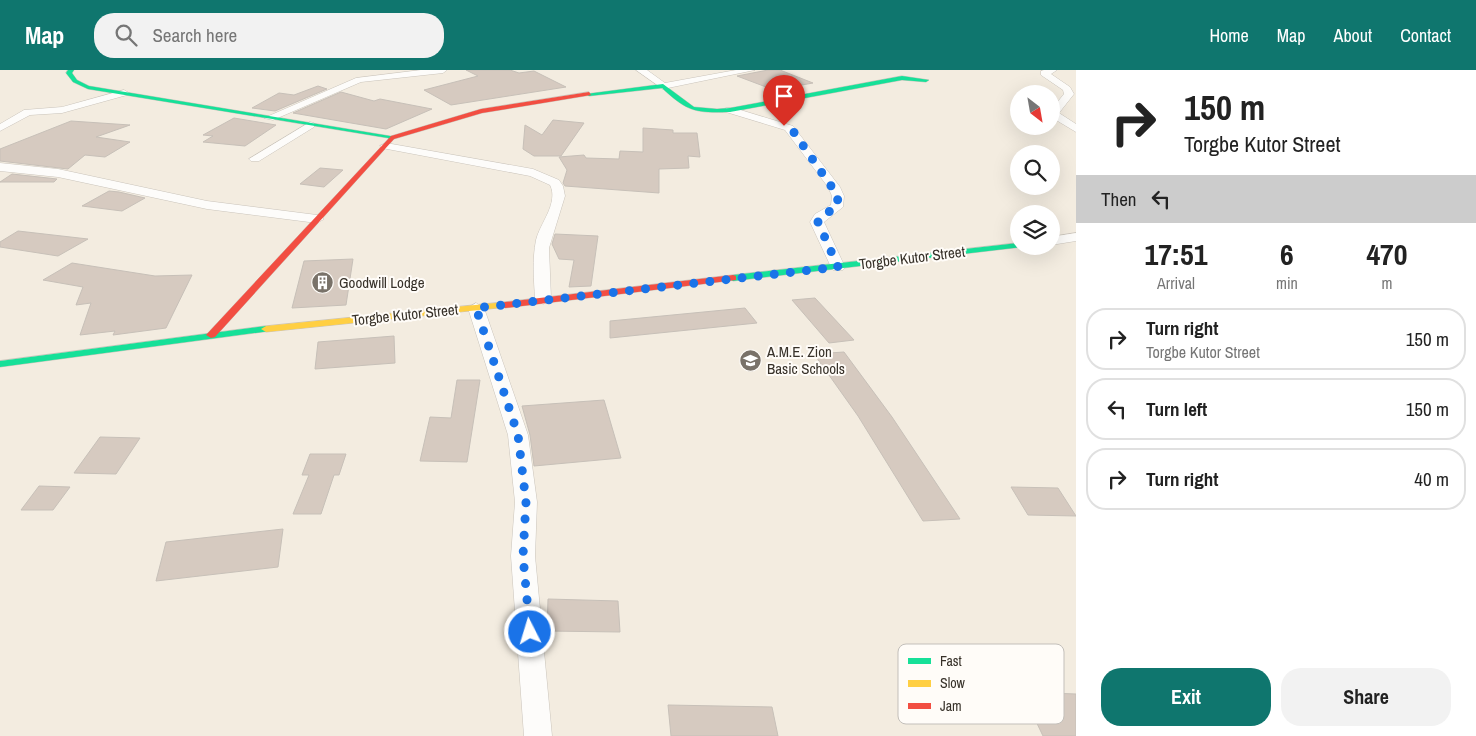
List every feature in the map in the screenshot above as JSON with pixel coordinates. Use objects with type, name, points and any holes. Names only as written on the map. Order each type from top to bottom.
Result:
[{"type":"street","points":[[71,70],[69,73],[71,78],[81,86],[310,125],[533,173],[555,184],[558,190],[558,202],[543,239],[541,260],[543,299]]},
{"type":"street","points":[[269,118],[359,80],[443,70]]},
{"type":"street","points":[[640,70],[652,76],[688,109],[709,111],[730,110],[902,78],[926,80]]},
{"type":"street","points":[[211,334],[390,142],[481,111],[572,96],[663,86],[751,70]]},
{"type":"street","points":[[1053,70],[1044,73],[1067,89],[1069,94],[1053,114],[1076,129]]},
{"type":"street","points":[[0,128],[28,112],[62,110],[124,93]]},
{"type":"street","points":[[730,110],[789,128],[834,187],[838,196],[837,207],[820,217],[818,222],[838,267]]},
{"type":"street","points":[[255,159],[310,125]]},
{"type":"street","points":[[0,167],[58,173],[207,205],[317,220]]},
{"type":"street","points":[[1060,240],[1076,238]]},
{"type":"street","name":"Torgbe Kutor Street","points":[[0,364],[211,334],[476,308],[1010,246]]},
{"type":"street","points":[[476,308],[518,435],[526,502],[523,556],[538,736]]},
{"type":"building","points":[[466,70],[510,70],[519,73],[534,71],[566,87],[451,105],[424,90],[478,76]]},
{"type":"building","points":[[768,70],[780,70],[813,83],[774,90],[737,76]]},
{"type":"building","points":[[318,86],[327,89],[275,111],[252,108],[279,93],[294,95]]},
{"type":"building","points":[[341,92],[374,101],[380,99],[432,109],[386,129],[293,113]]},
{"type":"building","points":[[234,118],[276,125],[245,146],[203,142],[213,136],[203,135]]},
{"type":"building","points":[[553,120],[584,123],[561,156],[534,156],[523,149],[525,125],[542,135]]},
{"type":"building","points":[[71,121],[130,125],[96,137],[130,142],[105,157],[85,155],[68,169],[0,161],[0,149]]},
{"type":"building","points":[[643,128],[673,130],[673,133],[697,133],[700,157],[688,156],[689,168],[659,169],[659,193],[565,186],[563,183],[567,170],[559,157],[584,155],[586,158],[619,159],[620,151],[643,152]]},
{"type":"building","points":[[320,168],[343,170],[324,187],[300,184]]},
{"type":"building","points":[[12,174],[57,179],[54,182],[0,182]]},
{"type":"building","points":[[109,191],[145,198],[122,211],[82,206]]},
{"type":"building","points":[[18,231],[88,239],[58,256],[0,247],[0,242]]},
{"type":"building","points":[[555,234],[598,236],[591,286],[569,287],[574,260],[559,259],[552,244]]},
{"type":"building","name":"Goodwill Lodge","points":[[353,259],[346,305],[292,308],[304,261]]},
{"type":"building","points":[[72,263],[155,276],[192,275],[166,328],[113,335],[115,331],[80,335],[91,303],[76,305],[83,287],[43,280]]},
{"type":"building","points":[[815,298],[854,340],[829,343],[792,300]]},
{"type":"building","points":[[745,308],[757,323],[610,338],[610,321]]},
{"type":"building","points":[[394,336],[395,363],[315,369],[318,342]]},
{"type":"building","points":[[844,352],[892,417],[960,519],[923,521],[858,416],[814,354]]},
{"type":"building","points":[[457,380],[480,380],[467,462],[420,461],[430,417],[451,418]]},
{"type":"building","points":[[604,400],[621,458],[534,466],[530,435],[522,406]]},
{"type":"building","points":[[100,437],[140,438],[116,474],[74,473]]},
{"type":"building","points":[[310,454],[346,454],[339,475],[334,475],[321,514],[293,514],[309,475],[302,475]]},
{"type":"building","points":[[39,486],[70,487],[53,510],[21,510]]},
{"type":"building","points":[[1011,487],[1058,488],[1076,516],[1028,515]]},
{"type":"building","points":[[283,529],[278,567],[156,581],[166,542]]},
{"type":"building","points":[[548,599],[618,601],[620,632],[547,631]]},
{"type":"building","points":[[1064,694],[1076,694],[1076,736],[1043,736],[1037,724],[1064,724]]},
{"type":"building","points":[[668,705],[772,707],[778,736],[671,736]]},
{"type":"traffic: fast","points":[[71,70],[69,73],[75,81],[88,87],[393,137],[391,139]]},
{"type":"traffic: fast","points":[[589,94],[663,86],[692,109],[717,111],[902,78],[926,80]]},
{"type":"traffic: fast","points":[[733,278],[1010,246]]},
{"type":"traffic: fast","points":[[0,364],[266,329]]},
{"type":"traffic: slow","points":[[266,329],[505,305]]},
{"type":"traffic: jam","points":[[393,137],[481,111],[589,94]]},
{"type":"traffic: jam","points":[[211,335],[391,139]]},
{"type":"traffic: jam","points":[[505,305],[733,278]]},
{"type":"place","name":"Goodwill Lodge","points":[[323,283]]},
{"type":"place","name":"A.M.E. Zion Basic Schools","points":[[751,361]]},
{"type":"route","points":[[530,632],[523,556],[526,502],[518,435],[476,308],[838,267],[818,222],[825,213],[837,207],[839,202],[838,196],[834,187],[793,131],[784,126]]}]
